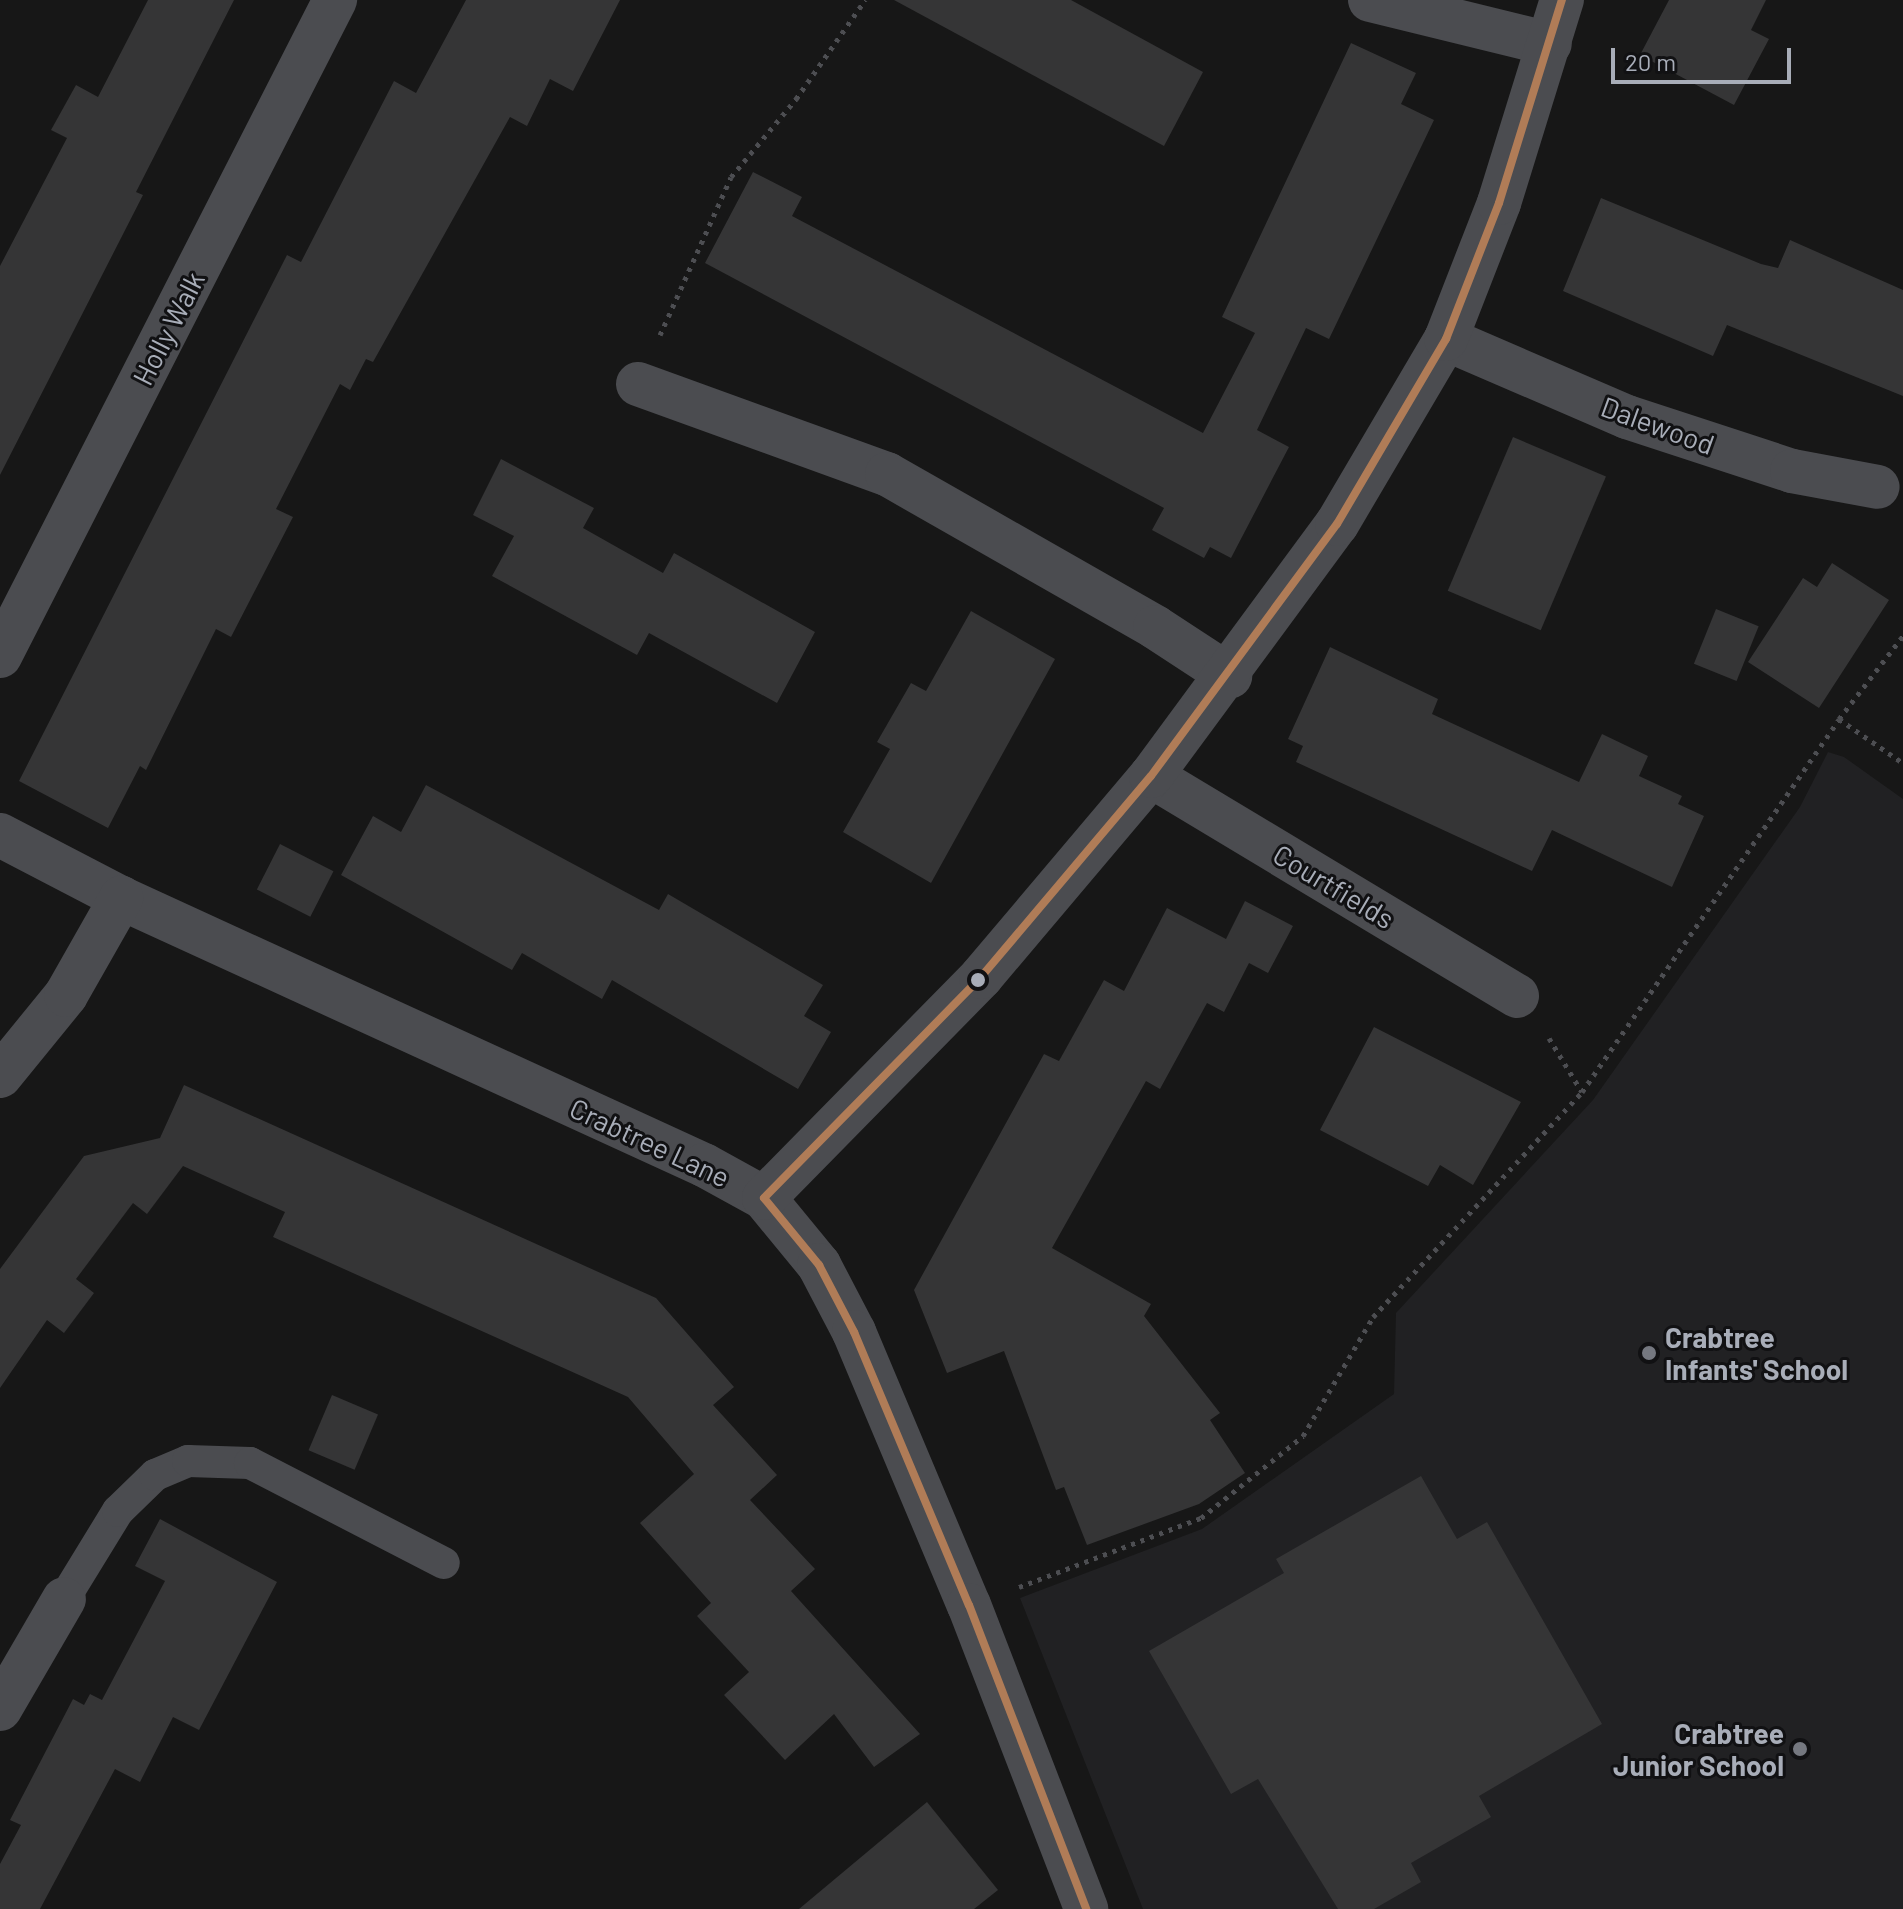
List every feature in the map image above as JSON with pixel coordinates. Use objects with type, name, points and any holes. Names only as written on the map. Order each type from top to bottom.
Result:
[{"type":"street","name":"Holly Walk","points":[[0,656],[335,0]]},
{"type":"street","points":[[1370,0],[1550,44]]},
{"type":"street","points":[[764,1198],[981,977],[1151,776],[1230,676],[1337,524],[1446,339],[1499,203],[1562,0]]},
{"type":"street","name":"Dalewood","points":[[1446,339],[1627,417],[1792,471],[1878,487]]},
{"type":"street","points":[[638,384],[887,474],[1155,627],[1230,676]]},
{"type":"street","name":"Courtfields","points":[[1151,776],[1517,996]]},
{"type":"street","name":"Crabtree Lane","points":[[0,835],[121,898],[704,1165],[764,1198],[819,1265],[854,1332],[969,1605],[1086,1909]]},
{"type":"street","points":[[0,1076],[66,995],[121,898]]},
{"type":"street","points":[[0,1709],[64,1599]]},
{"type":"lane","points":[[64,1599],[118,1511],[155,1475],[188,1461],[250,1463],[444,1563]]},
{"type":"path","points":[[638,384],[731,177],[796,99],[865,0]]},
{"type":"path","points":[[969,1605],[1201,1518],[1303,1436],[1373,1317],[1582,1092],[1839,719],[1903,636]]},
{"type":"path","points":[[1839,719],[1903,763]]},
{"type":"path","points":[[1517,996],[1582,1092]]},
{"type":"shaded area","name":"Crabtree Infants' School","points":[[1828,752],[1844,757],[1903,799],[1903,1909],[1143,1909],[1020,1598],[1202,1529],[1394,1394],[1396,1313],[1593,1100],[1800,807]]},
{"type":"building","points":[[148,0],[234,0],[136,192],[143,195],[0,475],[0,266],[67,138],[51,130],[76,85],[98,97]]},
{"type":"building","points":[[466,0],[620,0],[573,91],[550,79],[527,126],[510,117],[373,362],[366,359],[350,390],[340,384],[276,509],[293,517],[231,637],[216,629],[146,770],[140,766],[108,828],[19,781],[287,255],[301,262],[394,81],[416,93]]},
{"type":"building","points":[[894,0],[1071,0],[1203,72],[1164,146]]},
{"type":"building","points":[[1669,0],[1766,0],[1751,30],[1769,39],[1734,105],[1640,55]]},
{"type":"building","points":[[1351,43],[1416,73],[1401,104],[1434,120],[1329,339],[1306,328],[1257,430],[1289,447],[1231,558],[1210,547],[1204,558],[1152,530],[1164,508],[705,263],[753,172],[802,197],[792,216],[1203,433],[1255,333],[1222,317]]},
{"type":"building","points":[[1601,198],[1761,264],[1778,268],[1790,240],[1903,290],[1903,396],[1727,325],[1713,356],[1563,291]]},
{"type":"building","points":[[1513,437],[1606,476],[1541,630],[1448,591]]},
{"type":"building","points":[[501,459],[594,508],[583,528],[663,573],[674,553],[815,632],[777,703],[649,633],[637,655],[492,576],[514,536],[473,515]]},
{"type":"building","points":[[1832,563],[1889,600],[1819,708],[1748,662],[1803,578],[1817,587]]},
{"type":"building","points":[[1716,609],[1759,626],[1737,681],[1694,664]]},
{"type":"building","points":[[971,611],[1055,659],[931,883],[843,832],[890,749],[877,742],[911,683],[926,691]]},
{"type":"building","points":[[1330,647],[1438,699],[1432,714],[1579,782],[1602,734],[1648,756],[1639,776],[1682,796],[1678,804],[1704,816],[1672,887],[1552,830],[1532,871],[1296,762],[1303,746],[1288,739]]},
{"type":"building","points":[[426,785],[659,910],[668,894],[823,985],[804,1016],[831,1032],[798,1089],[612,980],[602,999],[522,953],[512,970],[341,875],[373,816],[401,832]]},
{"type":"building","points":[[280,844],[333,871],[310,917],[257,889]]},
{"type":"building","points":[[1245,901],[1293,926],[1268,973],[1249,963],[1224,1012],[1207,1003],[1160,1089],[1146,1081],[1052,1248],[1151,1304],[1144,1316],[1220,1413],[1210,1420],[1245,1473],[1199,1504],[1087,1545],[1064,1487],[1056,1490],[1004,1351],[947,1373],[914,1290],[1044,1054],[1059,1061],[1104,980],[1124,991],[1167,908],[1226,939]]},
{"type":"building","points":[[1374,1027],[1521,1102],[1473,1185],[1440,1165],[1428,1186],[1320,1130]]},
{"type":"building","points":[[184,1085],[656,1298],[734,1387],[713,1405],[777,1475],[750,1500],[815,1569],[791,1591],[920,1734],[874,1767],[834,1714],[785,1760],[724,1695],[749,1672],[697,1616],[711,1603],[640,1523],[694,1474],[628,1397],[273,1237],[285,1212],[183,1166],[147,1214],[133,1203],[76,1279],[94,1293],[64,1333],[47,1320],[0,1388],[0,1269],[84,1156],[160,1138]]},
{"type":"building","points":[[332,1395],[378,1415],[355,1470],[309,1450]]},
{"type":"building","points":[[1421,1476],[1457,1539],[1487,1522],[1602,1724],[1479,1796],[1491,1817],[1411,1863],[1421,1882],[1374,1909],[1338,1909],[1258,1779],[1231,1794],[1149,1651],[1284,1573],[1276,1559]]},
{"type":"building","points":[[160,1519],[277,1582],[199,1730],[173,1717],[140,1782],[115,1769],[40,1909],[0,1909],[0,1864],[21,1825],[10,1820],[73,1699],[84,1705],[90,1694],[102,1700],[165,1581],[135,1566]]},
{"type":"building","points":[[927,1802],[998,1890],[974,1909],[799,1909]]},
{"type":"transit line","points":[[764,1198],[981,977],[1151,776],[1337,524],[1446,339],[1499,203],[1562,0]]},
{"type":"transit line","points":[[764,1198],[819,1265],[854,1332],[969,1605],[1086,1909]]},
{"type":"place","name":"Crabtree Infants' School","points":[[1649,1353]]},
{"type":"place","name":"Crabtree Junior School","points":[[1800,1749]]}]
